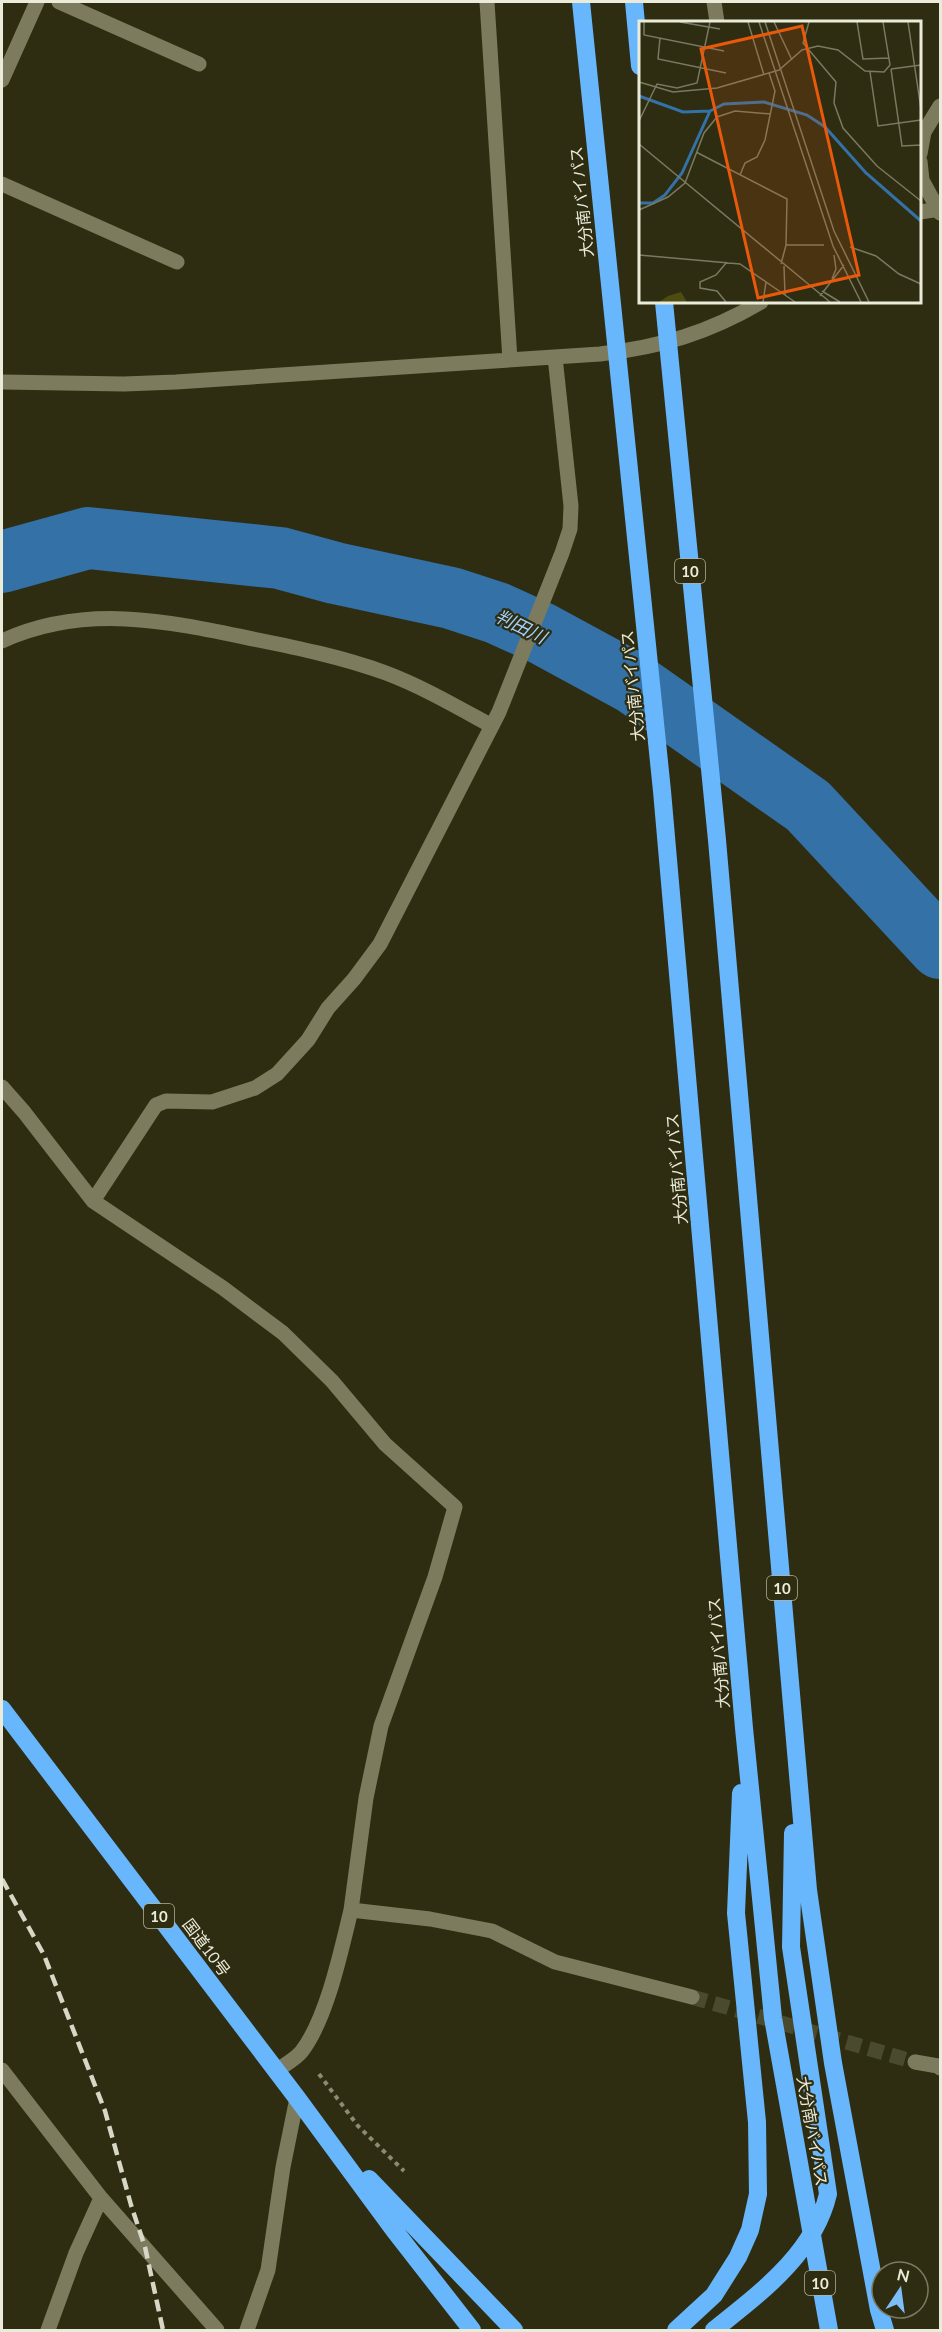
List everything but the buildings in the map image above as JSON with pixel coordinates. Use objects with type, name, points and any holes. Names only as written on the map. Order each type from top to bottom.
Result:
[{"type":"highway","name":"大分南バイパス","points":[[581,2],[662,791],[744,1728],[773,2018],[830,2331]]},
{"type":"highway","points":[[634,2],[639,55]]},
{"type":"highway","name":"大分南バイパス","points":[[664,303],[717,840],[808,1890],[833,2063],[879,2310],[885,2331]]},
{"type":"highway","name":"国道10号","points":[[2,1709],[472,2331]]},
{"type":"highway","points":[[676,2331],[714,2295],[738,2257],[750,2230],[758,2194],[757,2122],[736,1913],[744,1728]]},
{"type":"highway","points":[[714,2331],[764,2290],[812,2236],[828,2194],[791,1947],[796,1753]]},
{"type":"highway","name":"国道10号","points":[[316,2124],[514,2331]]},
{"type":"street","points":[[2,80],[37,2]]},
{"type":"street","points":[[59,2],[199,64]]},
{"type":"street","points":[[487,2],[510,360]]},
{"type":"street","points":[[714,2],[717,21]]},
{"type":"street","points":[[921,148],[924,132],[940,106]]},
{"type":"street","points":[[921,170],[922,180],[939,210],[921,212]]},
{"type":"street","points":[[2,184],[177,262]]},
{"type":"street","points":[[2,382],[155,383],[627,351],[681,339],[705,330],[759,303]]},
{"type":"street","points":[[93,1201],[156,1104],[166,1101],[212,1102],[255,1088],[277,1074],[308,1040],[328,1008],[381,944],[499,712],[570,530],[571,506],[555,357]]},
{"type":"street","points":[[2,641],[67,621],[114,617],[177,623],[319,653],[385,673],[427,690],[492,726]]},
{"type":"street","points":[[2,1087],[93,1201],[223,1288],[283,1333],[332,1381],[385,1444],[455,1507],[435,1577],[381,1726],[366,1798],[351,1910],[332,1982],[314,2031],[301,2052],[276,2071]]},
{"type":"street","points":[[351,1910],[429,1919],[492,1931],[555,1962],[692,1997]]},
{"type":"street","points":[[915,2062],[940,2068]]},
{"type":"street","points":[[2,2070],[101,2198],[217,2331]]},
{"type":"street","points":[[248,2331],[268,2270],[283,2167],[297,2098]]},
{"type":"street","points":[[48,2331],[76,2253],[101,2198]]},
{"type":"path","points":[[319,2074],[358,2126],[404,2171]]},
{"type":"waterway","name":"判田川","points":[[2,562],[88,538],[280,558],[335,573],[451,598],[497,613],[541,633],[633,683],[808,806],[940,948]]},
{"type":"tunnel","points":[[692,1997],[915,2062]]},
{"type":"railway","points":[[2,1879],[44,1955],[105,2111],[145,2247],[163,2330]]}]
